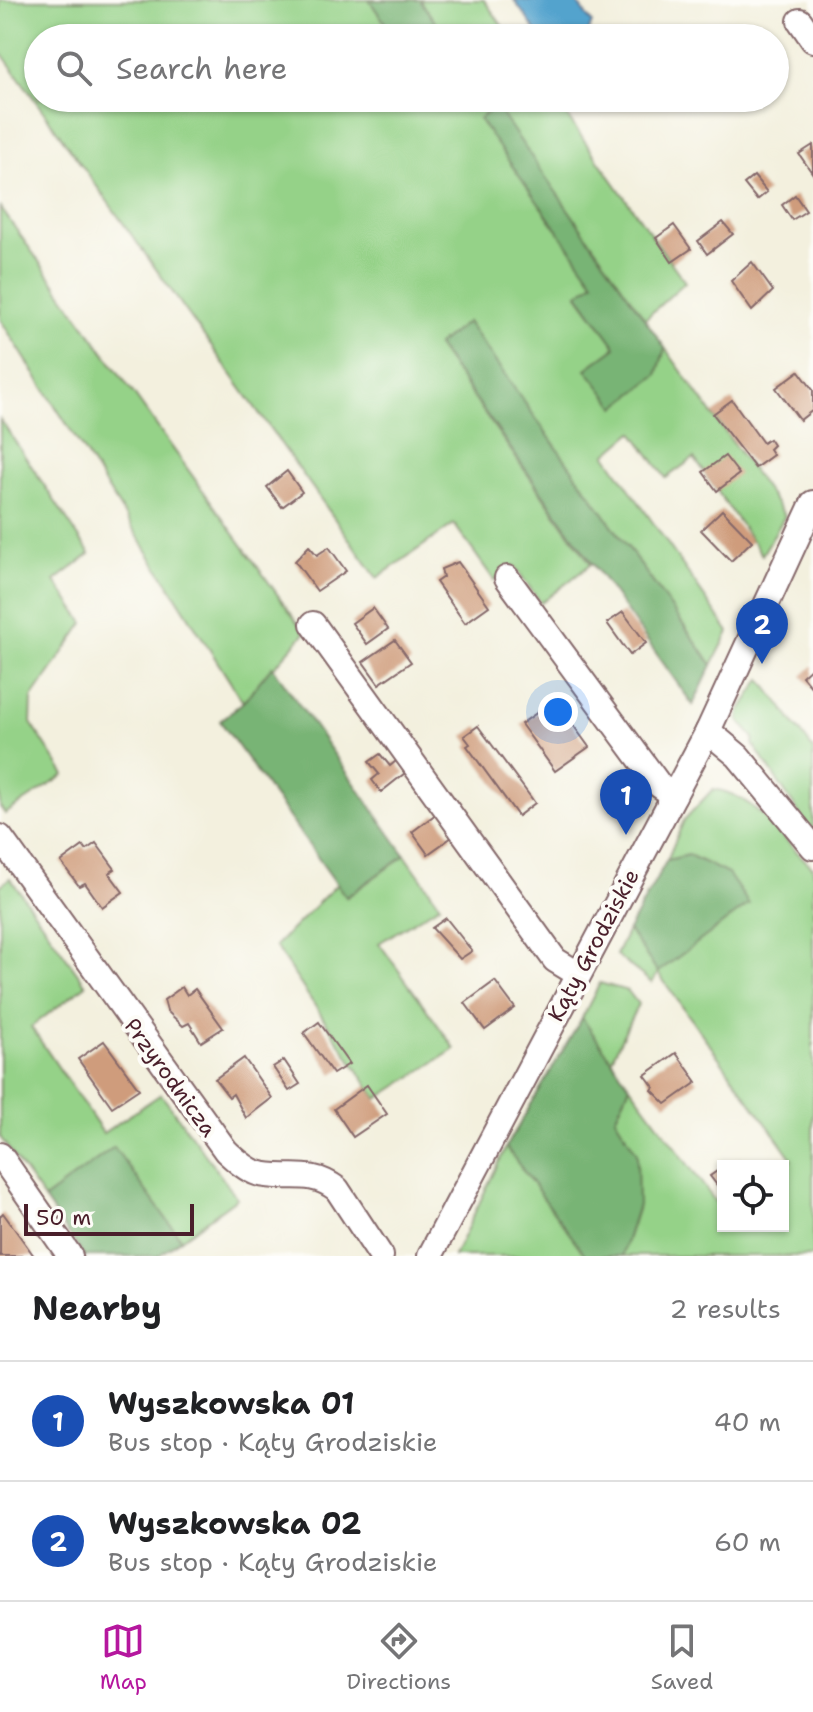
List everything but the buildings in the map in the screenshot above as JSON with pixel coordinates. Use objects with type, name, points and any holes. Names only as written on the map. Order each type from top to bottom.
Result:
[{"type":"street","name":"Kąty Grodziskie","points":[[430,1256],[708,731],[813,503]]},
{"type":"street","points":[[507,578],[660,786],[674,795]]},
{"type":"street","points":[[313,624],[555,960],[578,974]]},
{"type":"street","points":[[708,731],[738,756],[813,847]]},
{"type":"street","name":"Przyrodnicza","points":[[0,837],[226,1151],[258,1173],[309,1175],[326,1181],[337,1189],[381,1256]]},
{"type":"street","points":[[0,1155],[70,1256]]},
{"type":"green space","points":[[0,0],[369,0],[386,24],[24,24],[24,85],[0,51]]},
{"type":"green space","points":[[369,0],[420,0],[436,24],[386,24]]},
{"type":"green space","points":[[420,0],[484,0],[501,24],[436,24]]},
{"type":"green space","points":[[44,112],[489,112],[480,119],[594,282],[578,295],[616,347],[587,369],[657,375],[665,348],[785,516],[762,555],[694,458],[666,478],[633,432],[606,455],[729,632],[712,665],[467,322],[437,346],[591,564],[541,603],[514,566],[494,580],[454,524],[377,578]]},
{"type":"green space","points":[[488,112],[500,112],[665,348],[657,375],[616,407],[586,369],[616,347],[578,294],[594,282],[479,119]]},
{"type":"green space","points":[[500,112],[564,112],[685,282],[645,319]]},
{"type":"green space","points":[[0,207],[305,633],[243,702],[0,319]]},
{"type":"green space","points":[[467,322],[712,665],[693,705],[437,345]]},
{"type":"green space","points":[[0,419],[90,554],[55,581],[84,623],[32,698],[31,723],[65,775],[5,814],[0,807]]},
{"type":"green space","points":[[272,666],[405,855],[346,897],[220,721],[243,702]]},
{"type":"green space","points":[[761,679],[813,749],[813,834],[753,744],[754,738],[739,721],[740,711]]},
{"type":"green space","points":[[713,789],[729,793],[756,809],[813,867],[813,1256],[622,1256],[638,1206],[615,1118],[630,1086],[717,1204],[717,1232],[789,1232],[789,1162],[792,1159],[658,973],[652,983],[616,955],[628,930],[658,972],[689,855],[667,860],[684,820]]},
{"type":"green space","points":[[405,855],[440,905],[379,943],[455,1049],[377,1099],[275,946],[337,884],[347,897]]},
{"type":"green space","points":[[689,855],[728,874],[749,904],[658,972],[628,930],[667,860]]},
{"type":"green space","points":[[10,878],[86,985],[31,1027],[103,1133],[161,1094],[237,1198],[181,1239],[114,1148],[44,1199],[0,1137],[0,886]]},
{"type":"green space","points":[[600,983],[628,991],[638,1004],[611,1060],[582,1018]]},
{"type":"green space","points":[[582,1018],[630,1086],[615,1118],[637,1153],[638,1205],[622,1256],[586,1256],[506,1147]]},
{"type":"green space","points":[[114,1147],[181,1239],[158,1256],[84,1256],[44,1199]]},
{"type":"green space","points":[[506,1147],[586,1256],[454,1256]]},
{"type":"water","points":[[514,0],[575,0],[592,23],[592,24],[531,24]]},
{"type":"place","name":"Wyszkowska 02","points":[[762,664]]},
{"type":"place","name":"Wyszkowska 01","points":[[626,835]]}]
